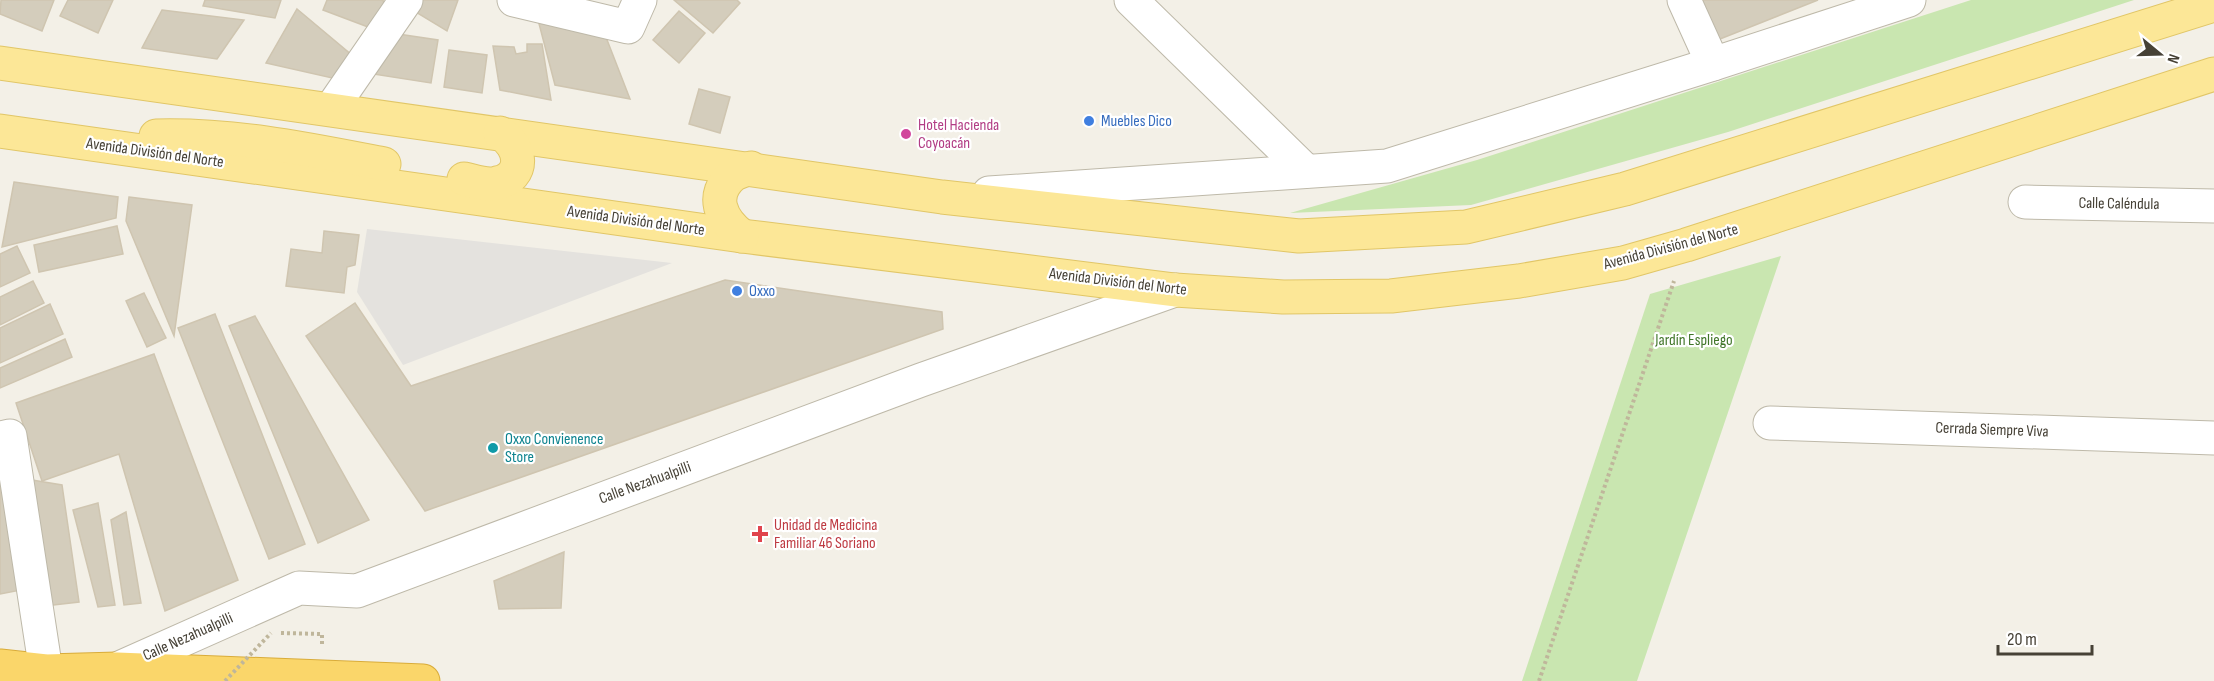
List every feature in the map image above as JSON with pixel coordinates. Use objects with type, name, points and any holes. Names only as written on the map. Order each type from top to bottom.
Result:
[{"type":"highway","points":[[0,666],[46,671],[117,669],[423,681]]},
{"type":"main road","points":[[0,63],[751,168],[942,197],[1299,236],[1466,227],[1624,189],[2214,5]]},
{"type":"main road","name":"Avenida División del Norte","points":[[0,131],[742,236],[1175,290],[1282,297],[1391,296],[1530,279],[1623,263],[1686,245],[2214,74]]},
{"type":"main road","points":[[67,140],[148,136],[222,137],[263,141],[494,184],[503,182],[511,176],[518,159],[513,143],[500,134]]},
{"type":"main road","points":[[742,236],[723,217],[719,204],[721,193],[734,174],[751,168]]},
{"type":"street","points":[[331,109],[406,0]]},
{"type":"street","points":[[514,0],[628,27],[640,0]]},
{"type":"street","points":[[1131,0],[1306,171]]},
{"type":"street","points":[[1684,0],[1713,64]]},
{"type":"street","points":[[942,197],[1387,166],[1909,0]]},
{"type":"street","name":"Calle Caléndula","points":[[2025,202],[2214,206]]},
{"type":"street","name":"Calle Nezahualpilli","points":[[117,669],[299,588],[357,591],[921,380],[1175,290]]},
{"type":"street","name":"Cerrada Siempre Viva","points":[[1770,423],[2214,438]]},
{"type":"street","points":[[0,438],[10,436],[46,671]]},
{"type":"path","points":[[1539,681],[1686,245]]},
{"type":"path","points":[[225,681],[271,633],[322,634]]},
{"type":"green space","points":[[1971,0],[2134,0],[1728,132],[1471,205],[1290,213],[1477,160]]},
{"type":"green space","name":"Jardín Espliego","points":[[1781,256],[1637,681],[1522,681],[1650,294]]},
{"type":"shaded area","points":[[367,229],[672,263],[403,365],[357,292]]},
{"type":"building","points":[[1,0],[54,0],[42,31],[0,14]]},
{"type":"building","points":[[68,0],[113,0],[98,33],[60,16]]},
{"type":"building","points":[[205,0],[281,0],[275,18],[203,6]]},
{"type":"building","points":[[327,0],[382,0],[387,3],[376,30],[323,10]]},
{"type":"building","points":[[417,0],[458,0],[447,31],[414,11]]},
{"type":"building","points":[[674,0],[737,0],[740,3],[713,33]]},
{"type":"building","points":[[1699,0],[1818,0],[1715,41]]},
{"type":"building","points":[[297,9],[353,56],[341,80],[266,63]]},
{"type":"building","points":[[162,10],[244,20],[217,59],[142,48]]},
{"type":"building","points":[[679,11],[705,33],[679,63],[653,40]]},
{"type":"building","points":[[537,16],[602,27],[630,99],[555,85]]},
{"type":"building","points":[[398,34],[438,40],[431,83],[367,73]]},
{"type":"building","points":[[527,44],[542,44],[551,100],[500,90],[493,46],[514,47],[516,54],[527,52]]},
{"type":"building","points":[[449,50],[487,55],[482,93],[444,87]]},
{"type":"building","points":[[699,89],[730,97],[720,133],[689,124]]},
{"type":"building","points":[[14,182],[118,197],[116,218],[2,247]]},
{"type":"building","points":[[129,197],[192,205],[174,336],[126,221]]},
{"type":"building","points":[[117,226],[123,254],[39,272],[34,245]]},
{"type":"building","points":[[324,231],[359,235],[355,265],[347,267],[344,293],[286,286],[291,249],[322,253]]},
{"type":"building","points":[[17,246],[30,273],[0,287],[0,254]]},
{"type":"building","name":"Oxxo Convienence Store","points":[[725,280],[942,312],[943,329],[425,511],[306,336],[355,303],[411,386]]},
{"type":"building","points":[[33,281],[44,303],[0,325],[0,297]]},
{"type":"building","points":[[144,293],[166,338],[147,347],[126,301]]},
{"type":"building","points":[[50,304],[63,334],[0,363],[0,328]]},
{"type":"building","points":[[215,314],[305,544],[269,559],[178,328]]},
{"type":"building","points":[[255,316],[369,520],[318,543],[229,326]]},
{"type":"building","points":[[65,339],[72,357],[0,388],[0,368]]},
{"type":"building","points":[[154,354],[238,580],[165,611],[119,454],[42,481],[16,403]]},
{"type":"building","points":[[0,467],[21,590],[0,594]]},
{"type":"building","points":[[26,479],[62,485],[79,602],[45,606]]},
{"type":"building","points":[[98,503],[115,605],[98,607],[73,510]]},
{"type":"building","points":[[126,512],[141,603],[124,605],[111,520]]},
{"type":"building","points":[[564,552],[561,608],[499,609],[494,581]]},
{"type":"place","name":"Muebles Dico","points":[[1089,121]]},
{"type":"place","name":"Hotel Hacienda Coyoacán","points":[[906,134]]},
{"type":"place","name":"Oxxo","points":[[737,291]]},
{"type":"place","name":"Oxxo Convienence Store","points":[[493,448]]},
{"type":"place","name":"Unidad de Medicina Familiar 46 Soriano","points":[[760,534]]}]
